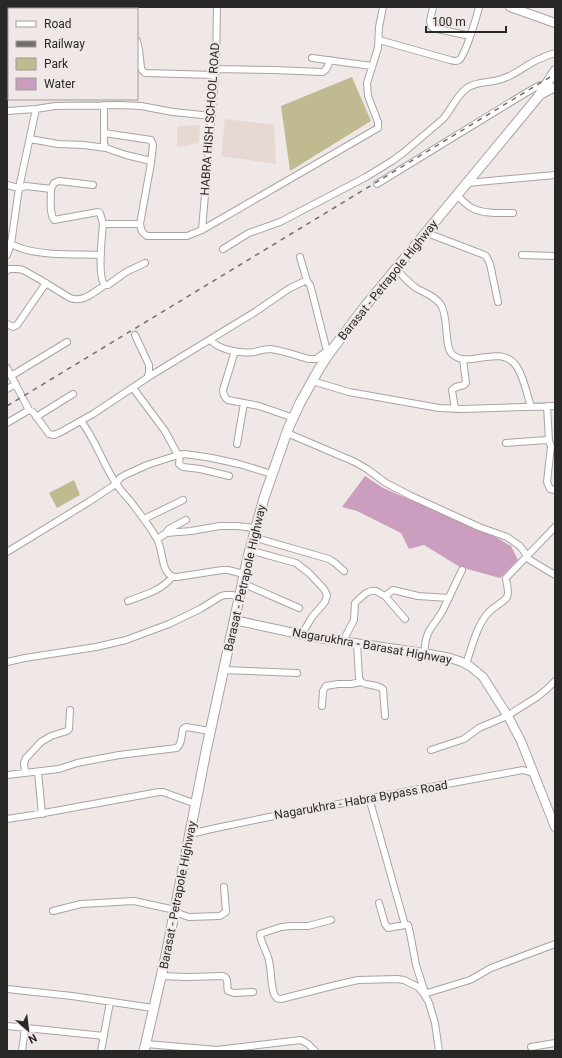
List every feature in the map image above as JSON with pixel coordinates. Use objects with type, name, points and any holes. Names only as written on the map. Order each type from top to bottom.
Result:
[{"type":"highway","name":"Barasat - Petrapole Highway","points":[[145,1047],[175,910],[210,731],[243,579],[254,533],[272,474],[287,433],[312,381],[328,353],[538,96],[551,85],[555,70]]},
{"type":"main road","points":[[510,7],[555,23]]},
{"type":"main road","name":"Nagarukhra - Barasat Highway","points":[[234,620],[302,634],[450,658],[466,664],[476,670],[483,677],[508,716],[521,741],[555,827]]},
{"type":"street","name":"HABRA HISH SCHOOL ROAD","points":[[202,230],[216,72],[217,7]]},
{"type":"street","points":[[104,133],[150,140],[152,145],[151,163],[140,224],[143,234],[147,236],[187,236],[202,230],[378,128],[378,122],[368,96],[367,83],[378,48],[379,27],[383,7]]},
{"type":"street","points":[[433,7],[430,21],[433,28],[470,36]]},
{"type":"street","points":[[379,40],[455,61],[462,57],[479,7]]},
{"type":"street","points":[[138,46],[141,68],[145,73],[275,70],[324,72],[330,60]]},
{"type":"street","points":[[222,250],[249,233],[280,222],[366,177],[392,161],[443,119],[457,98],[468,87],[478,82],[493,81],[508,77],[545,56],[555,54]]},
{"type":"street","points":[[312,58],[372,66]]},
{"type":"street","points":[[377,184],[538,86],[551,85]]},
{"type":"street","points":[[7,111],[93,102],[104,105],[141,106],[173,112],[212,116]]},
{"type":"street","points":[[104,105],[104,145],[106,148]]},
{"type":"street","points":[[7,255],[19,188],[36,109]]},
{"type":"street","points":[[30,139],[58,144],[106,148],[147,160],[151,163]]},
{"type":"street","points":[[468,183],[555,175]]},
{"type":"street","points":[[93,185],[59,181],[54,184],[51,189],[51,207],[54,220],[98,212],[102,215],[102,279],[105,285]]},
{"type":"street","points":[[7,185],[19,188],[26,186],[51,189]]},
{"type":"street","points":[[457,195],[472,208],[480,211],[513,213]]},
{"type":"street","points":[[103,224],[140,224]]},
{"type":"street","points":[[426,232],[486,256],[490,264],[498,302]]},
{"type":"street","points":[[9,243],[22,249],[35,252],[101,255]]},
{"type":"street","points":[[522,255],[555,256]]},
{"type":"street","points":[[210,340],[218,346],[235,351],[249,352],[270,349],[314,360],[328,353],[310,285],[307,281],[300,257]]},
{"type":"street","points":[[7,271],[10,269],[23,270],[70,298],[76,300],[83,299],[105,285],[108,285],[126,272],[145,263]]},
{"type":"street","points":[[396,269],[416,287],[435,298],[440,304],[444,312],[450,353],[455,357],[468,360],[496,356],[503,357],[513,362],[517,366],[521,375],[531,407]]},
{"type":"street","points":[[7,368],[29,410],[36,417],[46,432],[54,435],[80,421],[255,312],[298,283],[307,281]]},
{"type":"street","points":[[7,324],[13,327],[17,325],[46,284]]},
{"type":"street","points":[[136,335],[149,365],[149,373],[147,378]]},
{"type":"street","points":[[11,376],[66,342]]},
{"type":"street","points":[[235,351],[223,393],[224,396],[228,400],[244,403],[294,418]]},
{"type":"street","points":[[455,409],[452,390],[466,383],[463,359]]},
{"type":"street","points":[[312,381],[349,392],[423,406],[455,409],[555,406]]},
{"type":"street","points":[[7,388],[16,384]]},
{"type":"street","points":[[133,388],[165,431],[179,455],[179,464],[183,467],[200,469],[229,476]]},
{"type":"street","points":[[36,417],[73,394]]},
{"type":"street","points":[[237,444],[244,403]]},
{"type":"street","points":[[547,406],[549,441],[551,446],[547,482],[550,489],[555,490]]},
{"type":"street","points":[[7,423],[29,410]]},
{"type":"street","points":[[80,421],[89,433],[116,484],[157,539],[162,552],[164,567],[166,572],[172,577]]},
{"type":"street","points":[[287,433],[355,462],[386,483],[423,502],[479,527],[507,537],[520,546],[530,560],[555,575]]},
{"type":"street","points":[[506,443],[549,441]]},
{"type":"street","points":[[7,552],[116,484],[120,478],[125,475],[147,465],[179,455],[212,458],[272,474]]},
{"type":"street","points":[[144,520],[183,500]]},
{"type":"street","points":[[164,535],[168,529],[186,520]]},
{"type":"street","points":[[157,539],[171,533],[220,526],[237,526],[332,560],[344,571]]},
{"type":"street","points":[[466,664],[480,624],[489,612],[507,597],[508,591],[506,578],[555,526]]},
{"type":"street","points":[[250,550],[296,563],[324,589],[327,595],[325,602],[312,617],[302,634]]},
{"type":"street","points":[[128,601],[161,588],[172,577],[228,570],[299,608]]},
{"type":"street","points":[[424,653],[427,635],[442,612],[462,570]]},
{"type":"street","points":[[385,596],[393,590],[418,596],[449,598]]},
{"type":"street","points":[[343,641],[354,620],[355,603],[365,593],[375,591],[385,596],[405,619]]},
{"type":"street","points":[[7,662],[96,647],[126,640],[169,624],[226,594],[233,595],[239,599]]},
{"type":"street","points":[[358,643],[360,682]]},
{"type":"street","points":[[223,670],[297,673]]},
{"type":"street","points":[[431,750],[464,739],[479,728],[508,716],[537,697],[555,681]]},
{"type":"street","points":[[322,706],[323,691],[326,686],[360,682],[380,686],[383,689],[385,716]]},
{"type":"street","points":[[25,773],[24,763],[26,758],[41,742],[51,736],[69,729],[70,710]]},
{"type":"street","points":[[7,775],[59,769],[82,762],[119,754],[177,748],[180,745],[183,729],[186,727],[210,731]]},
{"type":"street","name":"Nagarukhra - Habra Bypass Road","points":[[190,834],[369,798],[532,769]]},
{"type":"street","points":[[38,772],[42,814]]},
{"type":"street","points":[[7,819],[159,792],[163,792],[196,804]]},
{"type":"street","points":[[369,798],[405,924],[408,925],[416,965],[435,1023],[439,1051]]},
{"type":"street","points":[[53,910],[81,904],[134,901],[175,910],[180,914],[189,917],[220,916],[226,912],[224,887]]},
{"type":"street","points":[[379,903],[386,927],[390,928],[405,924]]},
{"type":"street","points":[[331,920],[308,926],[281,927],[260,934],[260,939],[269,959],[276,998],[281,999],[336,984],[358,980],[404,980],[424,993]]},
{"type":"street","points":[[424,993],[470,980],[492,968],[555,944]]},
{"type":"street","points":[[161,976],[223,976],[226,977],[227,980],[228,991],[234,993],[253,992]]},
{"type":"street","points":[[7,989],[72,996],[153,1008]]},
{"type":"street","points":[[101,1051],[110,1002]]},
{"type":"street","points":[[7,1026],[104,1036]]},
{"type":"street","points":[[22,1051],[25,1028]]},
{"type":"street","points":[[145,1047],[217,1050],[301,1040],[315,1051]]},
{"type":"street","points":[[531,1047],[555,1043]]},
{"type":"shaded area","points":[[225,119],[274,125],[276,164],[221,156]]},
{"type":"shaded area","points":[[200,125],[199,143],[177,147],[177,126]]},
{"type":"green space","points":[[352,77],[371,121],[290,171],[281,106]]},
{"type":"green space","points":[[74,480],[80,495],[57,508],[49,493]]},
{"type":"water","points":[[365,476],[383,488],[494,536],[511,546],[518,560],[500,578],[460,567],[424,545],[409,549],[401,533],[357,511],[342,507]]},
{"type":"railway","points":[[7,406],[555,74]]}]
